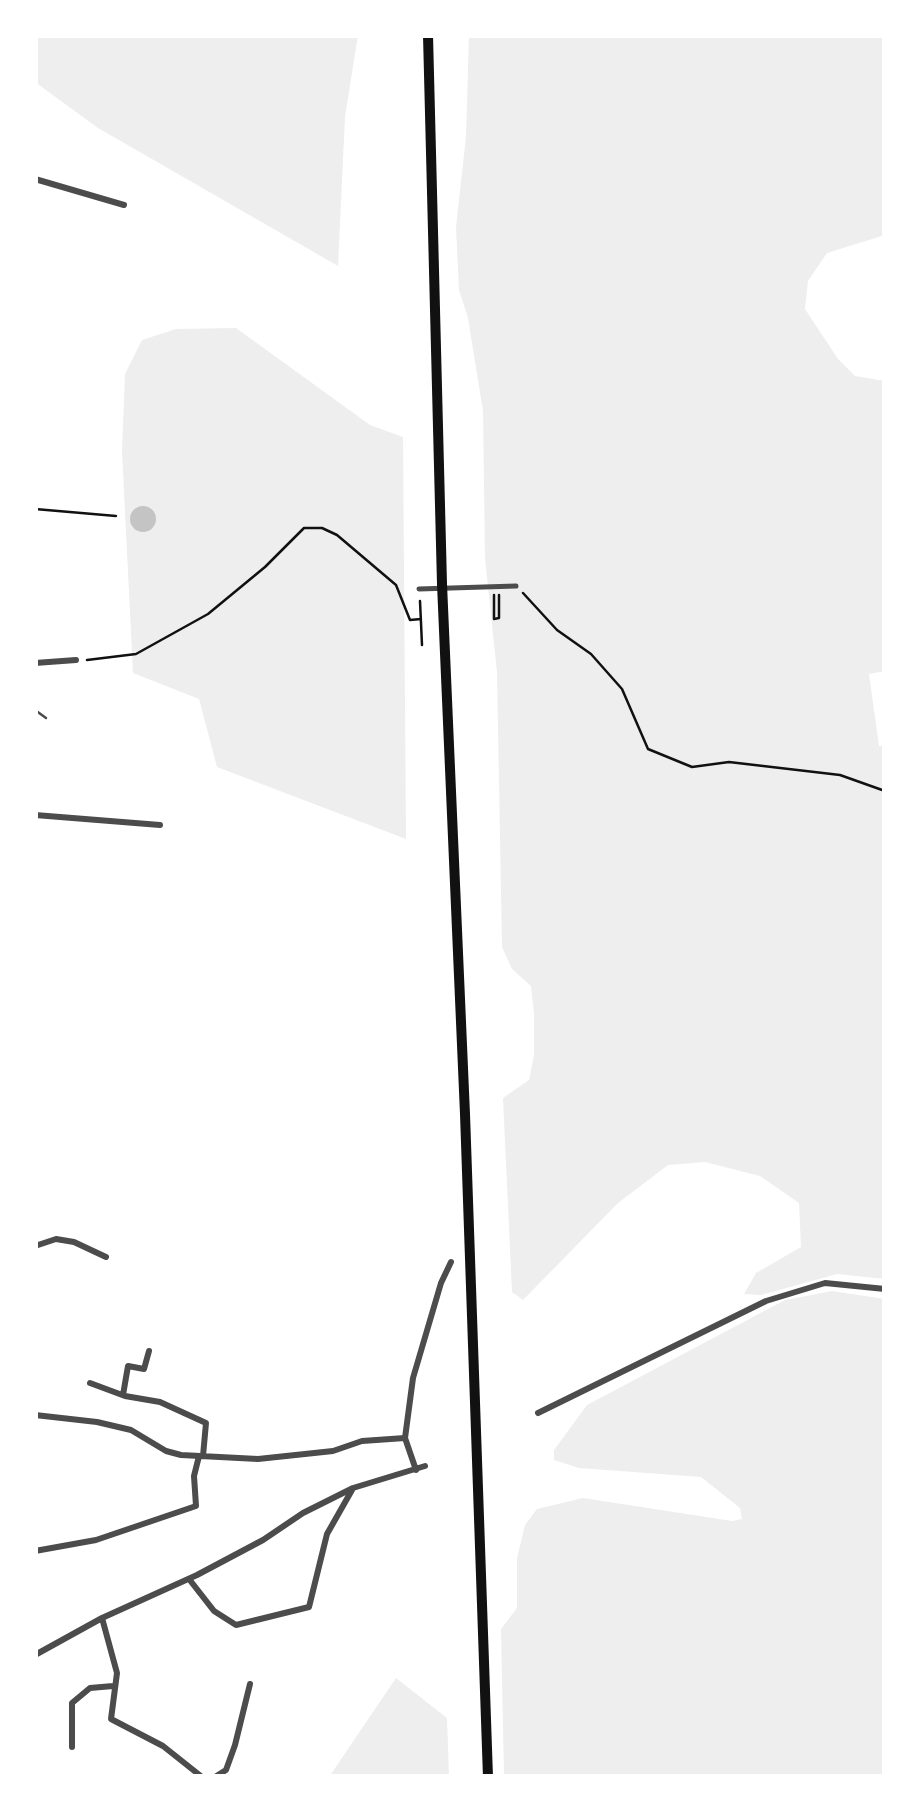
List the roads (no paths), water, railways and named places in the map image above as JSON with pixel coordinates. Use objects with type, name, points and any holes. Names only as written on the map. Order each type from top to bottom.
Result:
[{"type":"highway","points":[[428,35],[442,584],[488,1777]]},
{"type":"street","points":[[35,179],[124,205]]},
{"type":"street","points":[[419,589],[516,586]]},
{"type":"street","points":[[35,663],[76,660]]},
{"type":"street","points":[[35,815],[160,825]]},
{"type":"street","points":[[35,1246],[56,1239],[74,1242],[106,1258]]},
{"type":"street","points":[[416,1470],[406,1438],[413,1378],[451,1262]]},
{"type":"street","points":[[538,1413],[766,1301],[824,1283],[885,1289]]},
{"type":"street","points":[[122,1395],[128,1366],[144,1369],[149,1351]]},
{"type":"street","points":[[35,1551],[96,1540],[196,1506],[194,1476],[206,1424],[160,1402],[122,1395],[90,1383]]},
{"type":"street","points":[[35,1415],[131,1430],[166,1451],[201,1456],[258,1459],[333,1451],[362,1441],[406,1438]]},
{"type":"street","points":[[35,1656],[102,1618],[263,1540],[303,1512],[353,1488],[425,1466]]},
{"type":"street","points":[[189,1579],[214,1611],[236,1625],[309,1607],[327,1534],[353,1488]]},
{"type":"street","points":[[102,1618],[117,1673],[111,1719],[163,1746],[202,1777]]},
{"type":"street","points":[[214,1777],[226,1770],[236,1746],[250,1684]]},
{"type":"street","points":[[72,1747],[72,1703],[90,1688],[113,1686]]},
{"type":"lane","points":[[35,710],[46,718]]}]
